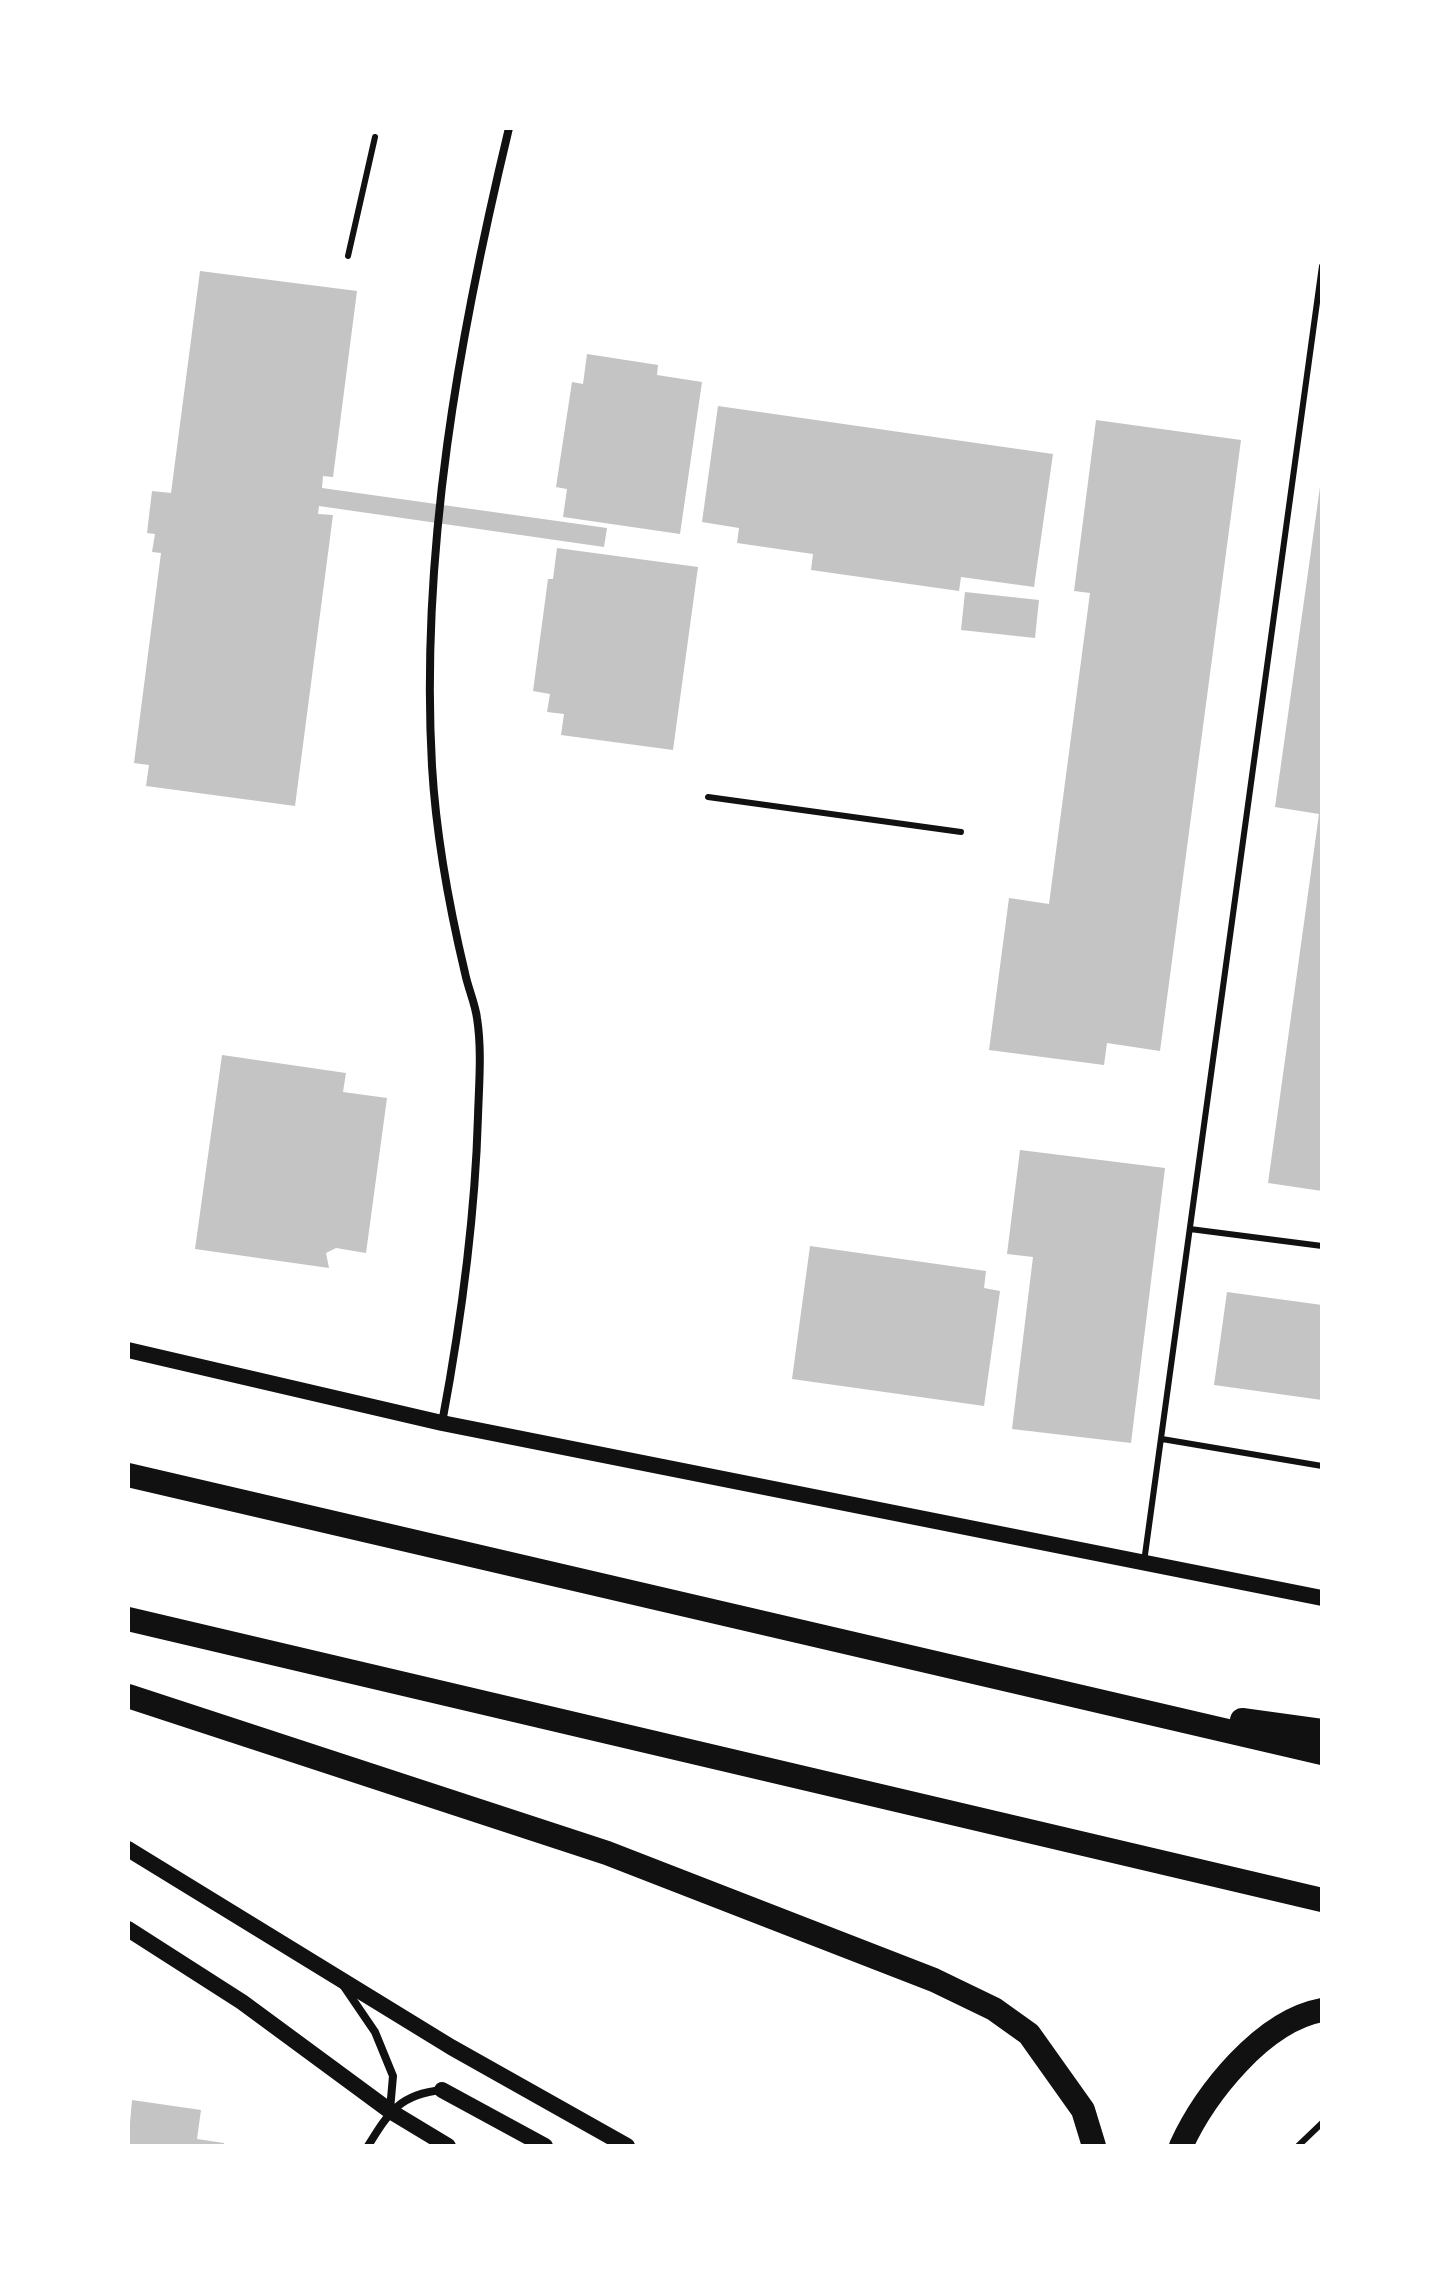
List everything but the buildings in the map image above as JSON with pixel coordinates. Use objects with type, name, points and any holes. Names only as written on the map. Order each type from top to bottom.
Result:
[{"type":"highway","points":[[128,1475],[1322,1753]]},
{"type":"highway","points":[[128,1619],[1322,1900]]},
{"type":"highway","points":[[128,1696],[607,1853],[934,1980],[994,2009],[1029,2034],[1083,2110],[1094,2146]]},
{"type":"highway","points":[[1105,1702],[1322,1731]]},
{"type":"highway","points":[[1181,2146],[1197,2111],[1232,2070],[1269,2035],[1322,2010]]},
{"type":"main road","points":[[128,1350],[442,1423],[1322,1598]]},
{"type":"main road","points":[[128,1849],[451,2047],[627,2146]]},
{"type":"main road","points":[[128,1929],[242,2002],[390,2111],[448,2146]]},
{"type":"main road","points":[[442,2090],[545,2146]]},
{"type":"street","points":[[442,1423],[458,1341],[475,1190],[480,1072],[477,1017],[462,957],[435,793],[432,573],[474,274],[509,128]]},
{"type":"street","points":[[338,1976],[375,2032],[393,2076],[390,2111]]},
{"type":"street","points":[[368,2146],[390,2111],[418,2092],[442,2090]]},
{"type":"lane","points":[[348,256],[375,137]]},
{"type":"lane","points":[[1144,1562],[1322,266]]},
{"type":"lane","points":[[708,797],[961,832]]},
{"type":"lane","points":[[1190,1229],[1322,1246]]},
{"type":"lane","points":[[1162,1439],[1322,1466]]},
{"type":"lane","points":[[1298,2146],[1322,2123]]}]
